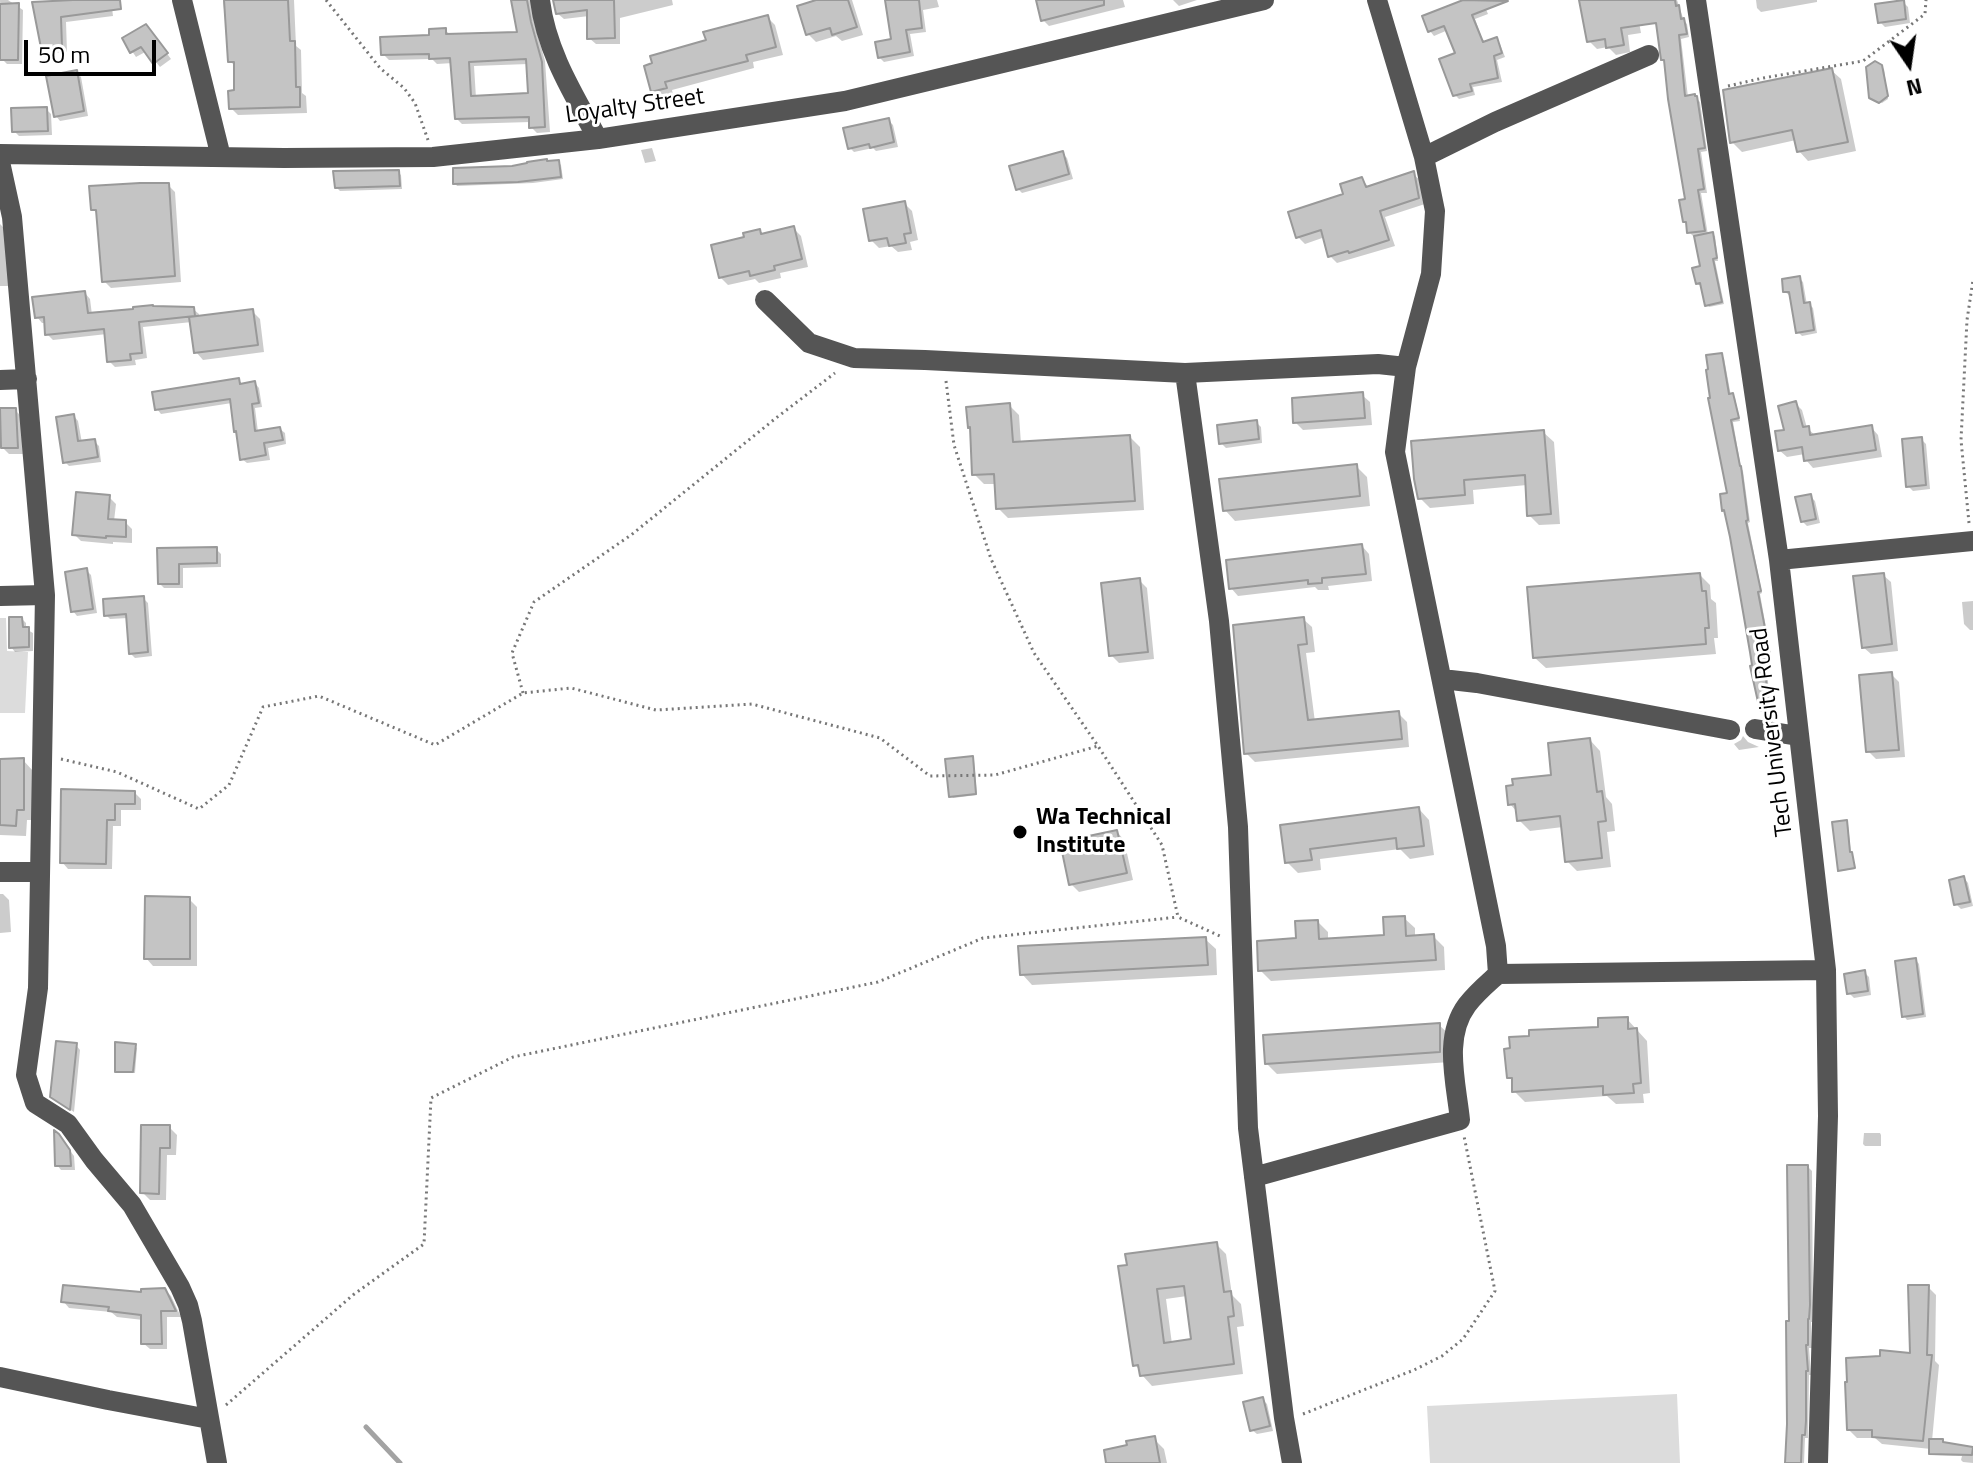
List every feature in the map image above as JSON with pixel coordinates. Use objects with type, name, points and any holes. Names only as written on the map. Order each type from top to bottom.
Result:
[{"type":"street","points":[[182,0],[221,157]]},
{"type":"street","points":[[540,0],[543,22],[564,78],[598,139]]},
{"type":"street","name":"Loyalty Street","points":[[0,154],[433,157],[598,139],[845,101],[1206,7],[1264,0]]},
{"type":"street","points":[[1377,0],[1424,157],[1435,211],[1431,274],[1406,367],[1395,452],[1496,946],[1498,974]]},
{"type":"street","name":"Tech University Road","points":[[1696,0],[1779,560],[1826,970],[1828,1116],[1818,1463]]},
{"type":"street","points":[[1424,157],[1495,122],[1649,55]]},
{"type":"street","points":[[0,162],[12,217],[45,595],[38,988],[26,1075],[35,1103],[68,1124],[132,1205],[180,1287],[192,1321],[217,1463]]},
{"type":"street","points":[[765,300],[809,343],[854,358],[1185,373],[1378,364],[1406,367]]},
{"type":"street","points":[[1185,373],[1219,621],[1238,827],[1248,1128],[1292,1463]]},
{"type":"street","points":[[0,380],[27,379]]},
{"type":"street","points":[[1779,560],[1972,541]]},
{"type":"street","points":[[0,596],[45,595]]},
{"type":"street","points":[[1442,679],[1730,730]]},
{"type":"street","points":[[1755,729],[1798,736]]},
{"type":"street","points":[[0,872],[40,872]]},
{"type":"street","points":[[1254,1177],[1460,1120],[1453,1052],[1455,1030],[1465,1007],[1498,974],[1826,970]]},
{"type":"street","points":[[0,1377],[209,1419]]},
{"type":"path","points":[[326,0],[380,68],[404,88],[415,103],[433,157]]},
{"type":"path","points":[[1709,91],[1763,78],[1863,61],[1925,14],[1926,0]]},
{"type":"path","points":[[1972,541],[1961,440],[1967,320],[1973,280]]},
{"type":"path","points":[[523,693],[512,653],[534,602],[631,535],[854,358]]},
{"type":"path","points":[[943,361],[954,445],[991,559],[1034,653],[1162,845],[1178,917]]},
{"type":"path","points":[[43,755],[117,772],[199,809],[229,785],[263,707],[319,696],[435,745],[523,693],[571,688],[656,710],[752,704],[880,738],[930,776],[995,775],[1098,746]]},
{"type":"path","points":[[209,1419],[353,1295],[424,1244],[431,1098],[513,1057],[878,982],[983,938],[1178,917],[1242,946]]},
{"type":"path","points":[[1284,1418],[1300,1415],[1442,1356],[1463,1339],[1495,1291],[1460,1120]]},
{"type":"shaded area","points":[[0,618],[6,618],[7,651],[28,652],[25,713],[0,713]]},
{"type":"shaded area","points":[[1677,1394],[1680,1463],[1430,1463],[1427,1406]]},
{"type":"building","points":[[120,0],[121,9],[61,17],[62,47],[41,48],[32,2]]},
{"type":"building","points":[[224,0],[288,0],[290,41],[295,41],[296,87],[300,87],[300,107],[229,109],[228,91],[234,90],[234,62],[228,62]]},
{"type":"building","points":[[511,0],[527,0],[542,62],[545,127],[529,128],[529,117],[455,119],[450,58],[429,59],[429,54],[381,55],[380,37],[429,35],[429,29],[446,28],[446,34],[517,32]],"holes":[[[526,59],[528,93],[471,96],[469,62]]]},
{"type":"building","points":[[553,0],[614,0],[615,38],[587,39],[587,10],[556,14]]},
{"type":"building","points":[[816,0],[848,0],[857,27],[832,35],[830,28],[806,35],[797,6]]},
{"type":"building","points":[[885,0],[919,0],[922,28],[906,30],[910,52],[878,58],[875,42],[891,39]]},
{"type":"building","points":[[1036,0],[1104,0],[1104,5],[1041,21]]},
{"type":"building","points":[[1463,0],[1508,1],[1472,15],[1483,42],[1497,37],[1502,53],[1494,56],[1498,78],[1470,84],[1472,91],[1453,96],[1439,59],[1455,53],[1444,26],[1428,32],[1422,16]]},
{"type":"building","points":[[1579,0],[1675,0],[1676,6],[1679,5],[1687,34],[1679,35],[1685,96],[1697,96],[1705,148],[1698,149],[1704,189],[1698,190],[1705,231],[1687,233],[1686,222],[1683,222],[1679,200],[1685,199],[1656,23],[1621,28],[1624,45],[1606,48],[1605,39],[1587,42]]},
{"type":"building","points":[[1904,0],[1906,19],[1878,23],[1875,4]]},
{"type":"building","points":[[19,3],[18,60],[0,60],[0,4]]},
{"type":"building","points":[[768,15],[776,47],[746,55],[748,61],[665,82],[667,88],[651,92],[644,66],[652,63],[650,56],[706,40],[703,32]]},
{"type":"building","points":[[146,24],[168,53],[153,64],[141,47],[130,53],[122,38]]},
{"type":"building","points":[[1875,61],[1882,65],[1888,96],[1879,103],[1869,98],[1866,67]]},
{"type":"building","points":[[1832,68],[1848,142],[1797,152],[1792,130],[1730,143],[1723,90]]},
{"type":"building","points":[[77,70],[84,111],[54,117],[46,76]]},
{"type":"building","points":[[47,107],[48,131],[12,132],[11,108]]},
{"type":"building","points":[[889,118],[894,142],[848,149],[843,128]]},
{"type":"building","points":[[1063,151],[1069,174],[1016,190],[1009,166]]},
{"type":"building","points":[[547,159],[559,160],[561,177],[453,184],[453,168],[512,166]]},
{"type":"building","points":[[399,170],[400,186],[335,188],[333,171]]},
{"type":"building","points":[[1414,171],[1419,198],[1380,211],[1389,240],[1328,257],[1321,230],[1296,238],[1288,212],[1343,194],[1340,184],[1362,177],[1366,187]]},
{"type":"building","points":[[169,183],[175,276],[102,282],[96,210],[91,210],[89,186]]},
{"type":"building","points":[[905,201],[911,233],[904,234],[906,243],[889,246],[887,238],[869,241],[863,209]]},
{"type":"building","points":[[794,226],[802,259],[750,276],[749,271],[719,278],[711,245],[744,237],[743,233],[760,229],[761,234]]},
{"type":"building","points":[[1713,232],[1717,258],[1713,259],[1722,302],[1705,306],[1700,283],[1696,284],[1692,268],[1700,266],[1694,236]]},
{"type":"building","points":[[1800,276],[1804,303],[1810,302],[1814,330],[1796,333],[1789,292],[1783,292],[1782,279]]},
{"type":"building","points":[[85,291],[88,313],[153,305],[194,307],[195,316],[139,322],[142,353],[130,354],[131,360],[107,362],[104,329],[45,335],[44,317],[35,318],[32,297]]},
{"type":"building","points":[[253,309],[258,345],[194,353],[189,317]]},
{"type":"building","points":[[1722,353],[1729,394],[1733,393],[1739,418],[1731,420],[1771,659],[1764,659],[1769,709],[1760,711],[1730,537],[1722,511],[1720,494],[1727,493],[1708,398],[1706,355]]},
{"type":"building","points":[[239,378],[240,384],[255,381],[259,403],[252,404],[255,431],[280,427],[283,440],[264,443],[266,455],[240,460],[230,399],[155,410],[152,392]]},
{"type":"building","points":[[1363,392],[1365,418],[1293,423],[1292,398]]},
{"type":"building","points":[[1796,401],[1803,427],[1809,426],[1810,435],[1872,425],[1876,450],[1804,461],[1802,447],[1778,451],[1775,431],[1784,430],[1778,406]]},
{"type":"building","points":[[1010,403],[1013,442],[1130,435],[1135,501],[996,509],[994,474],[972,475],[966,407]]},
{"type":"building","points":[[0,408],[16,408],[18,448],[1,448]]},
{"type":"building","points":[[74,414],[78,441],[95,439],[98,457],[63,463],[56,417]]},
{"type":"building","points":[[1257,420],[1259,439],[1219,444],[1217,425]]},
{"type":"building","points":[[1544,430],[1551,514],[1527,516],[1525,475],[1464,480],[1465,495],[1418,499],[1411,441]]},
{"type":"building","points":[[1922,437],[1926,485],[1906,487],[1902,439]]},
{"type":"building","points":[[1357,464],[1360,496],[1223,511],[1219,479]]},
{"type":"building","points":[[76,492],[110,495],[108,519],[126,520],[126,537],[72,535]]},
{"type":"building","points":[[1811,494],[1816,519],[1801,522],[1795,497]]},
{"type":"building","points":[[1362,544],[1366,574],[1322,578],[1322,583],[1308,584],[1308,580],[1229,589],[1226,560]]},
{"type":"building","points":[[217,547],[217,563],[179,564],[179,584],[158,584],[157,548]]},
{"type":"building","points":[[87,568],[93,609],[71,612],[65,572]]},
{"type":"building","points":[[1700,573],[1702,591],[1706,591],[1709,628],[1705,628],[1706,644],[1533,658],[1527,587]]},
{"type":"building","points":[[1884,573],[1892,644],[1862,648],[1853,576]]},
{"type":"building","points":[[1140,578],[1148,652],[1109,656],[1101,583]]},
{"type":"building","points":[[144,596],[148,652],[129,654],[126,614],[104,616],[103,599]]},
{"type":"building","points":[[9,617],[22,617],[23,627],[29,627],[29,647],[9,648]]},
{"type":"building","points":[[1304,617],[1307,644],[1298,645],[1308,720],[1399,711],[1402,739],[1244,754],[1233,625]]},
{"type":"building","points":[[1892,672],[1899,750],[1866,752],[1859,675]]},
{"type":"building","points":[[1590,738],[1597,792],[1602,791],[1606,821],[1598,822],[1602,858],[1565,862],[1560,816],[1517,821],[1515,804],[1508,805],[1506,786],[1513,785],[1512,779],[1551,775],[1548,743]]},
{"type":"building","points":[[973,756],[976,794],[949,797],[945,759]]},
{"type":"building","points":[[24,758],[24,810],[17,810],[16,826],[0,825],[0,759]]},
{"type":"building","points":[[61,789],[135,791],[135,804],[115,804],[115,820],[107,820],[106,864],[60,863]]},
{"type":"building","points":[[1419,807],[1424,846],[1397,849],[1396,838],[1310,849],[1312,860],[1285,863],[1280,825]]},
{"type":"building","points":[[1847,820],[1855,868],[1838,871],[1832,822]]},
{"type":"building","points":[[1117,830],[1127,873],[1069,885],[1060,842]]},
{"type":"building","points":[[1964,876],[1970,902],[1954,905],[1949,880]]},
{"type":"building","points":[[145,896],[190,897],[190,959],[144,959]]},
{"type":"building","points":[[1405,916],[1406,936],[1434,934],[1436,960],[1258,971],[1257,941],[1296,938],[1295,921],[1318,920],[1319,939],[1384,935],[1383,917]]},
{"type":"building","points":[[1206,937],[1208,965],[1020,975],[1018,946]]},
{"type":"building","points":[[1916,958],[1923,1014],[1902,1017],[1895,961]]},
{"type":"building","points":[[1865,970],[1868,991],[1847,994],[1844,974]]},
{"type":"building","points":[[1628,1017],[1628,1029],[1637,1028],[1641,1083],[1633,1084],[1634,1093],[1603,1095],[1603,1086],[1512,1092],[1512,1078],[1507,1078],[1504,1049],[1510,1048],[1509,1037],[1529,1036],[1529,1030],[1598,1027],[1598,1018]]},
{"type":"building","points":[[1440,1023],[1440,1052],[1265,1064],[1263,1035]]},
{"type":"building","points":[[56,1041],[77,1043],[70,1110],[50,1097]]},
{"type":"building","points":[[115,1042],[136,1044],[133,1072],[115,1072]]},
{"type":"building","points":[[141,1125],[170,1125],[170,1148],[160,1148],[159,1194],[140,1193]]},
{"type":"building","points":[[54,1130],[70,1150],[71,1166],[55,1166]]},
{"type":"building","points":[[1787,1165],[1808,1165],[1810,1305],[1806,1345],[1806,1421],[1801,1463],[1785,1463],[1786,1321],[1789,1321]]},
{"type":"building","points":[[1217,1242],[1224,1292],[1231,1291],[1234,1316],[1228,1317],[1234,1364],[1140,1376],[1138,1365],[1133,1366],[1118,1266],[1127,1265],[1125,1254]],"holes":[[[1184,1286],[1191,1339],[1164,1343],[1157,1289]]]},
{"type":"building","points":[[63,1285],[141,1292],[141,1289],[165,1288],[176,1311],[161,1311],[162,1344],[141,1344],[141,1315],[108,1311],[109,1307],[61,1302]]},
{"type":"building","points":[[1908,1285],[1929,1285],[1927,1355],[1932,1355],[1923,1441],[1872,1437],[1872,1430],[1847,1430],[1846,1358],[1880,1356],[1880,1350],[1910,1353]]},
{"type":"building","points":[[1263,1397],[1270,1426],[1250,1431],[1243,1402]]},
{"type":"building","points":[[1155,1436],[1160,1463],[1106,1463],[1104,1450],[1127,1445],[1126,1441]]},
{"type":"building","points":[[1929,1439],[1943,1439],[1943,1442],[1973,1447],[1972,1455],[1929,1454]]},
{"type":"waterway","points":[[366,1427],[400,1463]]},
{"type":"place","name":"Wa Technical Institute","points":[[1020,832]]}]
